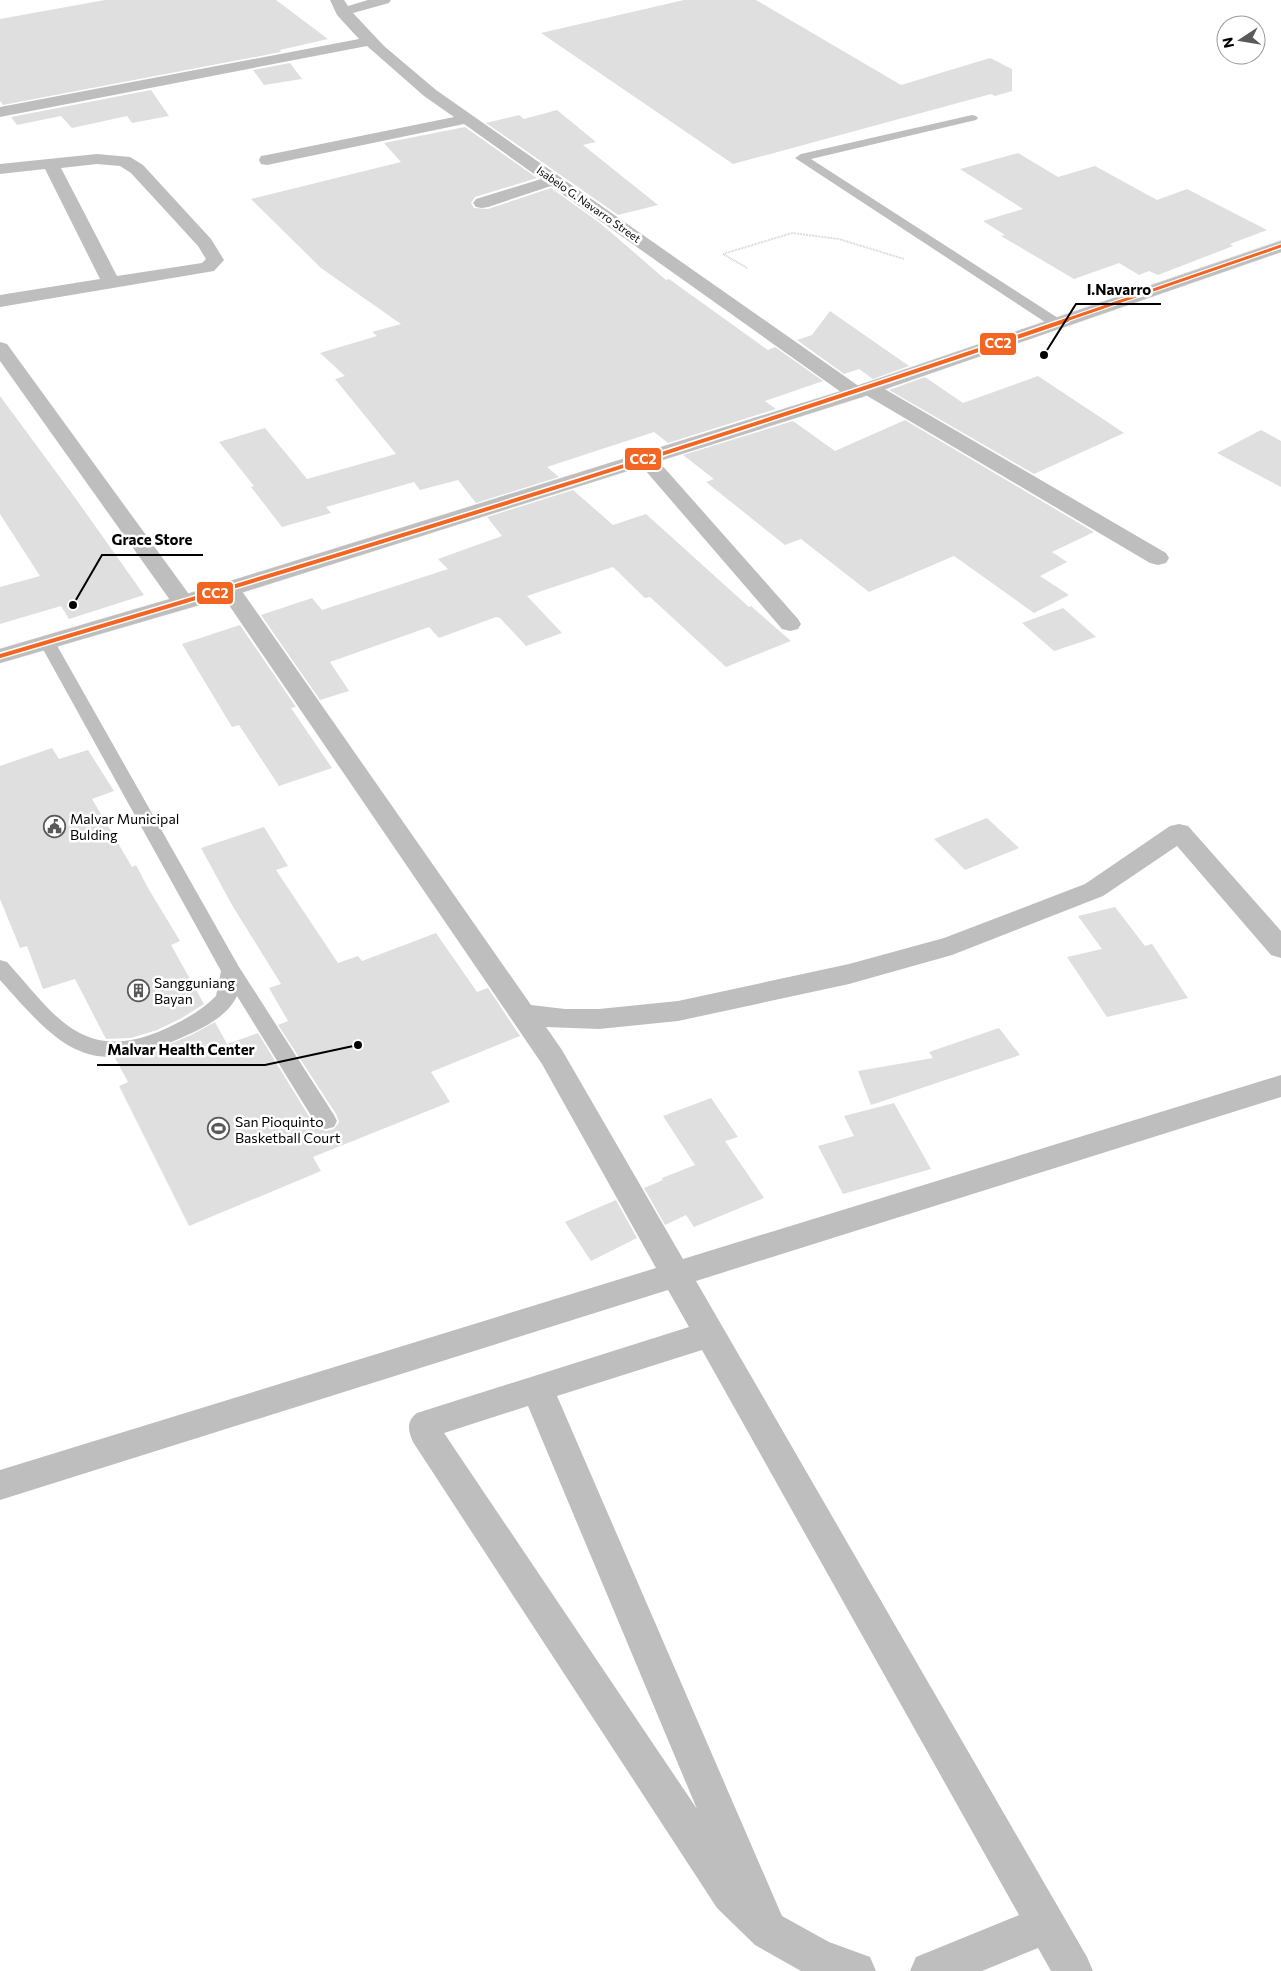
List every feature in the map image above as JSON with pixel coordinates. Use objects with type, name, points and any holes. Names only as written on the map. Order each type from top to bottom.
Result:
[{"type":"main road","points":[[339,6],[384,0]]},
{"type":"main road","name":"Isabelo G. Navarro Street","points":[[339,6],[372,41],[430,93],[862,390],[1158,558]]},
{"type":"main road","points":[[0,112],[372,41]]},
{"type":"main road","points":[[267,160],[467,119]]},
{"type":"main road","points":[[0,169],[97,159],[124,161],[137,169],[174,209],[205,243],[215,260],[208,267],[0,301]]},
{"type":"main road","points":[[50,163],[111,282]]},
{"type":"main road","points":[[482,203],[554,180]]},
{"type":"main road","points":[[0,656],[229,589],[862,390],[1281,246]]},
{"type":"main road","points":[[0,348],[183,602]]},
{"type":"main road","points":[[646,459],[790,624]]},
{"type":"main road","points":[[229,589],[552,1057],[1073,1971]]},
{"type":"main road","points":[[522,1014],[565,1019],[599,1019],[678,1011],[849,974],[952,945],[1094,890],[1179,832],[1281,948]]},
{"type":"main road","points":[[0,1485],[1281,1086]]},
{"type":"main road","points":[[709,1334],[429,1423],[426,1426],[425,1432],[731,1894],[769,1931],[821,1960],[856,1971]]},
{"type":"main road","points":[[537,1389],[769,1931]]},
{"type":"main road","points":[[930,1971],[939,1969],[1046,1924]]},
{"type":"lane","points":[[972,118],[802,158],[1056,323]]},
{"type":"lane","points":[[47,642],[232,971],[326,1120]]},
{"type":"lane","points":[[0,967],[41,1012],[70,1037],[87,1045],[106,1050],[129,1049],[154,1040],[208,1015],[225,999],[232,971]]},
{"type":"path","points":[[747,268],[723,254],[792,233],[839,239],[905,259]]},
{"type":"building","points":[[105,0],[276,0],[328,39],[280,50],[281,52],[3,105],[0,101],[0,19]]},
{"type":"building","points":[[684,0],[756,0],[901,85],[990,58],[1012,69],[1012,91],[995,96],[991,94],[733,164],[541,33]]},
{"type":"building","points":[[290,63],[302,79],[264,85],[253,70]]},
{"type":"building","points":[[151,90],[169,116],[132,123],[127,116],[72,128],[61,116],[17,125],[11,117]]},
{"type":"building","points":[[557,110],[596,142],[583,145],[658,205],[618,215],[486,123],[519,115],[524,119]]},
{"type":"building","points":[[465,127],[537,178],[475,197],[471,203],[474,208],[488,209],[551,188],[600,223],[666,280],[669,279],[768,350],[775,347],[823,381],[765,401],[776,409],[668,443],[654,432],[547,467],[559,477],[476,503],[458,480],[420,490],[414,482],[326,507],[331,513],[282,527],[251,487],[254,486],[219,442],[265,428],[307,479],[396,454],[335,379],[345,376],[320,353],[377,336],[372,332],[401,324],[321,268],[251,199],[401,162],[384,143]]},
{"type":"building","points":[[1018,153],[1058,177],[1095,166],[1157,200],[1187,189],[1267,230],[1230,244],[1233,246],[1158,275],[1149,271],[1139,275],[1119,263],[1074,279],[1001,236],[1005,235],[983,221],[1023,209],[960,169]]},
{"type":"building","points":[[830,311],[909,366],[873,379],[859,369],[844,374],[797,340],[812,335]]},
{"type":"building","points":[[1038,376],[1124,433],[1034,474],[889,390],[925,377],[963,403]]},
{"type":"building","points":[[0,396],[144,595],[69,619],[61,606],[0,624],[0,587],[40,576],[0,514]]},
{"type":"building","points":[[905,420],[1094,532],[1052,552],[1067,562],[1040,576],[1069,595],[1034,613],[954,556],[869,592],[801,539],[785,545],[706,482],[714,479],[683,455],[793,421],[835,451]]},
{"type":"building","points":[[1261,430],[1281,441],[1281,487],[1217,453]]},
{"type":"building","points":[[573,490],[613,525],[646,514],[749,607],[751,606],[791,641],[726,667],[650,597],[645,598],[613,567],[527,596],[562,633],[526,646],[500,618],[496,617],[439,638],[429,627],[330,662],[349,691],[320,700],[261,615],[312,598],[322,610],[448,569],[438,559],[502,536],[487,517]]},
{"type":"building","points":[[1063,608],[1096,637],[1054,651],[1022,623]]},
{"type":"building","points":[[240,625],[296,707],[291,708],[332,768],[279,786],[239,725],[232,727],[182,644]]},
{"type":"building","points":[[52,748],[59,759],[88,750],[114,791],[92,799],[132,867],[136,865],[180,941],[171,945],[204,1004],[180,1019],[157,1030],[131,1038],[106,1039],[75,979],[43,989],[27,946],[20,948],[0,899],[0,766]]},
{"type":"building","points":[[987,818],[1019,848],[965,870],[934,839]]},
{"type":"building","points":[[264,827],[288,866],[276,870],[338,963],[358,956],[362,961],[436,933],[477,992],[488,988],[520,1036],[431,1072],[450,1102],[313,1157],[321,1171],[189,1226],[119,1086],[128,1082],[115,1058],[151,1052],[191,1035],[215,1022],[227,1044],[258,1033],[316,1128],[326,1131],[334,1129],[339,1122],[336,1114],[278,1025],[288,1021],[269,988],[281,984],[232,905],[201,848]]},
{"type":"building","points":[[1115,907],[1145,946],[1152,944],[1188,998],[1107,1017],[1067,957],[1102,949],[1078,916]]},
{"type":"building","points":[[999,1028],[1020,1055],[871,1105],[858,1071],[933,1058],[929,1052]]},
{"type":"building","points":[[711,1098],[738,1137],[725,1141],[764,1198],[694,1227],[686,1215],[665,1225],[644,1188],[663,1180],[662,1178],[695,1165],[663,1116]]},
{"type":"building","points":[[894,1103],[931,1169],[843,1194],[818,1146],[854,1136],[844,1116]]},
{"type":"building","points":[[616,1200],[637,1238],[591,1261],[565,1222]]},
{"type":"transit line","name":"CC2","points":[[0,656],[229,589],[855,393],[1281,246]]},
{"type":"place","name":"I.Navarro","points":[[1044,355]]},
{"type":"place","name":"Grace Store","points":[[73,605]]},
{"type":"place","name":"Malvar Municipal Bulding","points":[[54,826]]},
{"type":"place","name":"Sangguniang Bayan","points":[[138,990]]},
{"type":"place","name":"Malvar Health Center","points":[[358,1045]]},
{"type":"place","name":"San Pioquinto Basketball Court","points":[[219,1129]]}]
